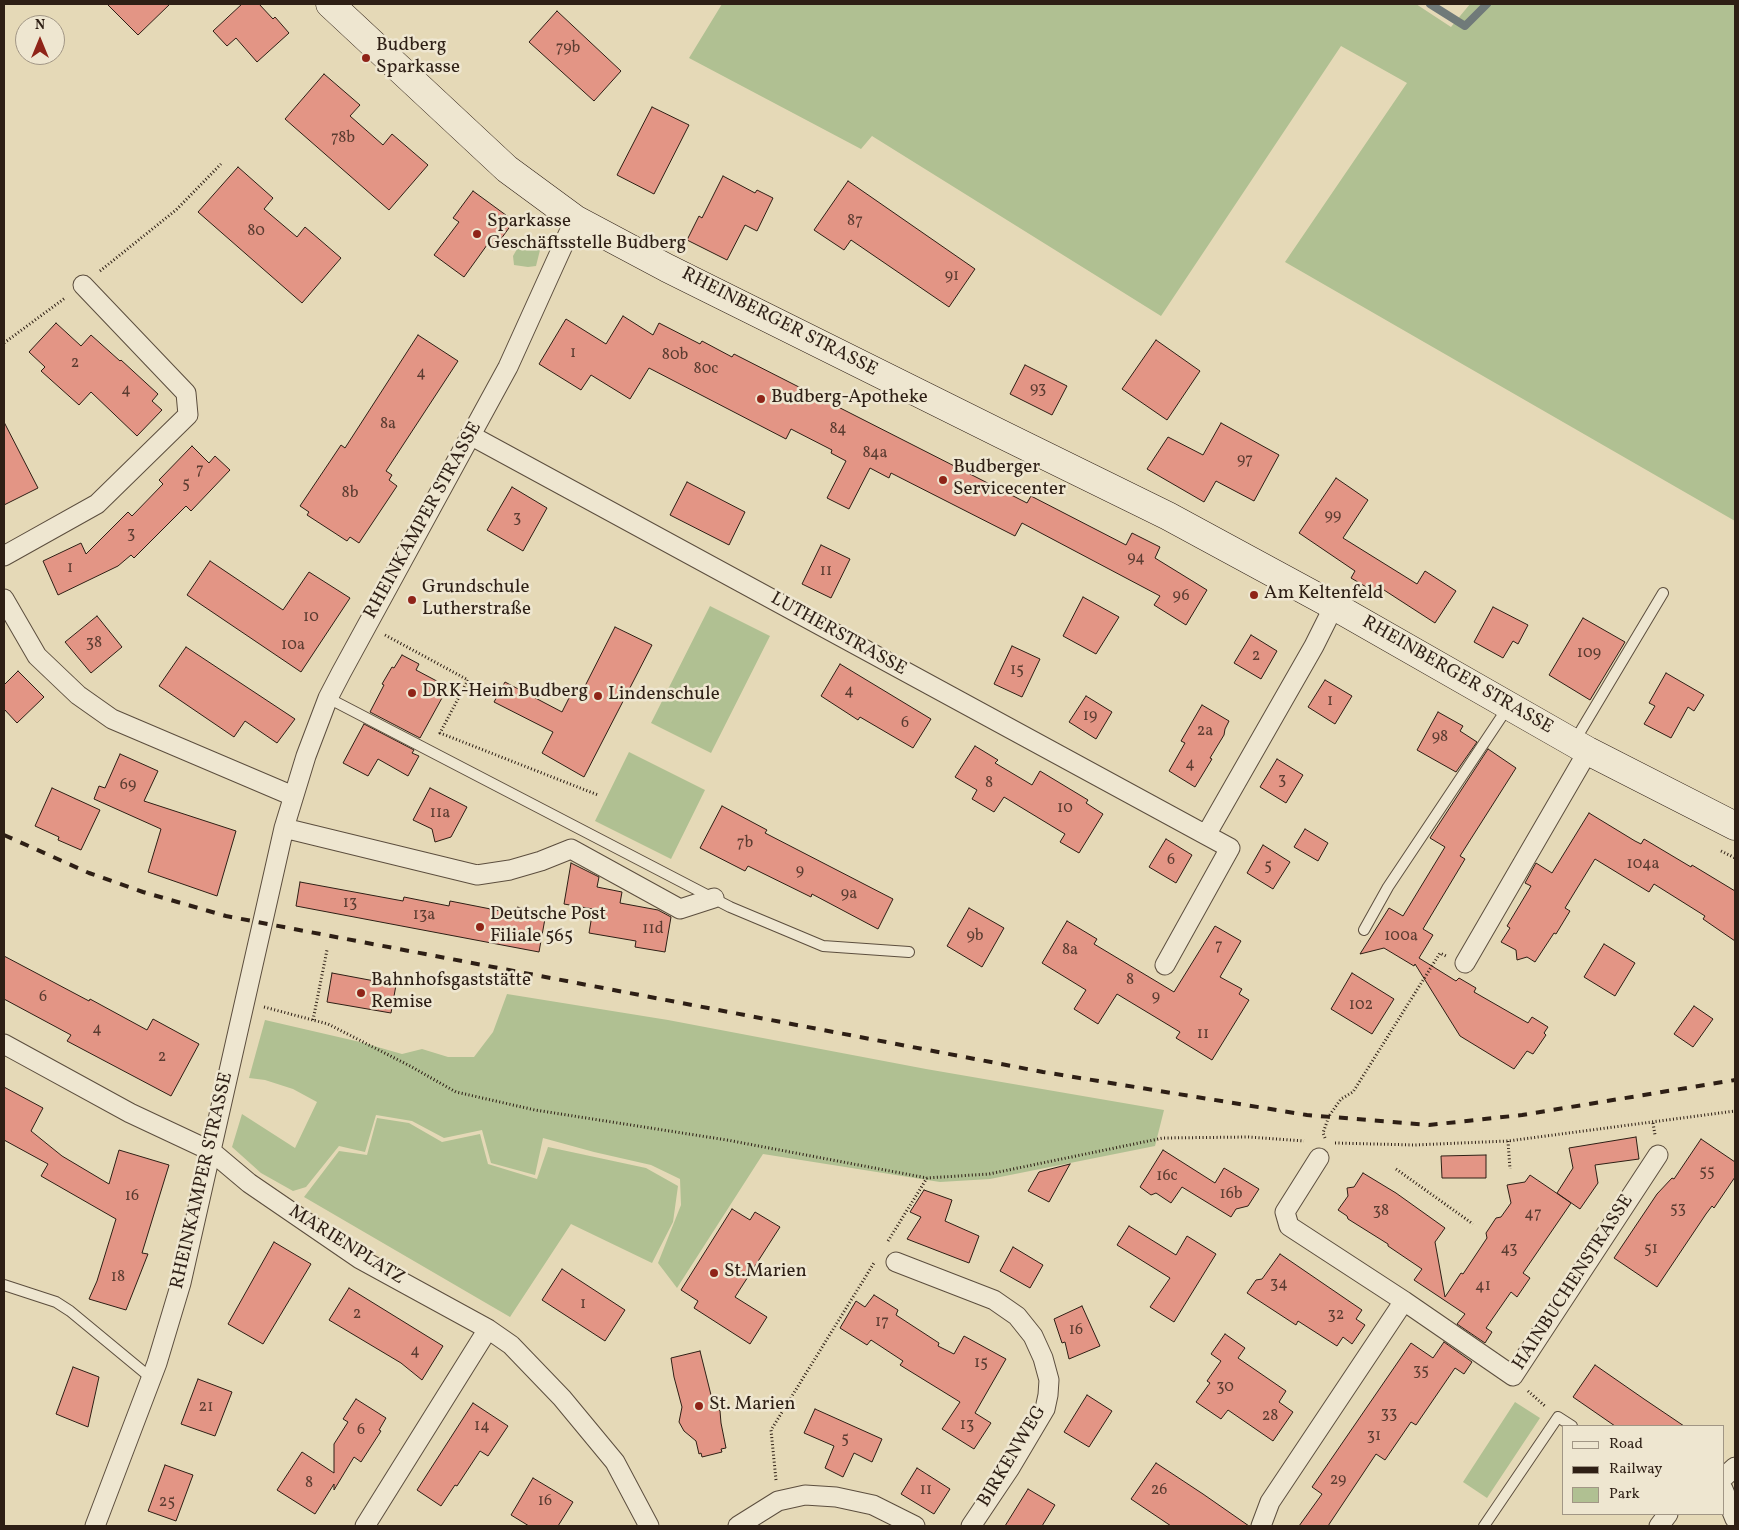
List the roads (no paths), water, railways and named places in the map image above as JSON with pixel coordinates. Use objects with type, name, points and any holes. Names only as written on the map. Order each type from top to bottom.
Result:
[{"type":"main road","name":"RHEINBERGER STRASSE","points":[[330,4],[507,170],[575,219],[720,294],[1168,516],[1334,606],[1581,747],[1735,826]]},
{"type":"street","name":"RHEINKAMPER STRASSE","points":[[95,1526],[151,1378],[182,1283],[284,828],[293,796],[328,698],[508,367],[575,219]]},
{"type":"street","points":[[4,556],[97,504],[188,415],[186,393],[83,285]]},
{"type":"street","name":"LUTHERSTRASSE","points":[[470,435],[1206,835]]},
{"type":"street","points":[[4,599],[37,656],[78,694],[112,719],[293,796]]},
{"type":"street","points":[[1165,965],[1230,848],[1206,835],[1314,646],[1334,606]]},
{"type":"street","points":[[1466,963],[1581,747]]},
{"type":"street","points":[[284,828],[477,874],[510,870],[541,861],[571,849],[680,908],[714,898]]},
{"type":"street","name":"MARIENPLATZ","points":[[4,1044],[130,1113],[211,1151],[249,1183],[360,1258],[488,1330],[511,1345],[562,1398],[615,1462],[649,1526]]},
{"type":"street","name":"HAINBUCHENSTRASSE","points":[[1319,1158],[1285,1212],[1289,1226],[1404,1301],[1513,1376],[1658,1155]]},
{"type":"street","name":"BIRKENWEG","points":[[888,1259],[994,1300],[1018,1316],[1033,1336],[1043,1358],[1049,1380],[1045,1409],[1010,1468],[971,1526]]},
{"type":"street","points":[[1262,1526],[1270,1502],[1404,1301]]},
{"type":"street","points":[[365,1526],[488,1330]]},
{"type":"street","points":[[1724,1477],[1735,1467]]},
{"type":"street","points":[[1724,1491],[1735,1518]]},
{"type":"street","points":[[738,1526],[778,1501],[805,1495],[836,1497],[873,1505],[915,1526]]},
{"type":"street","points":[[1659,1526],[1667,1515]]},
{"type":"lane","points":[[1581,747],[1663,593]]},
{"type":"lane","points":[[328,698],[714,898],[823,946],[909,952]]},
{"type":"lane","points":[[1364,930],[1388,887],[1509,706]]},
{"type":"lane","points":[[4,1285],[56,1302],[70,1311],[151,1378]]},
{"type":"lane","points":[[1484,1526],[1558,1416],[1571,1425]]},
{"type":"waterway","points":[[1430,4],[1465,26],[1487,4]]},
{"type":"railway","points":[[4,835],[89,873],[143,892],[226,916],[1043,1072],[1307,1115],[1429,1125],[1522,1115],[1735,1080]]},
{"type":"place","name":"Budberg Sparkasse","points":[[366,58]]},
{"type":"place","name":"Sparkasse Geschäftsstelle Budberg","points":[[477,234]]},
{"type":"place","name":"Budberg-Apotheke","points":[[761,399]]},
{"type":"place","name":"Budberger Servicecenter","points":[[943,480]]},
{"type":"place","name":"Am Keltenfeld","points":[[1254,595]]},
{"type":"place","name":"Grundschule Lutherstraße","points":[[412,600]]},
{"type":"place","name":"DRK-Heim Budberg","points":[[412,693]]},
{"type":"place","name":"Lindenschule","points":[[598,696]]},
{"type":"place","name":"Deutsche Post Filiale 565","points":[[480,927]]},
{"type":"place","name":"Bahnhofsgaststätte Remise","points":[[361,993]]},
{"type":"place","name":"St.Marien","points":[[714,1273]]},
{"type":"place","name":"St. Marien","points":[[699,1406]]}]
